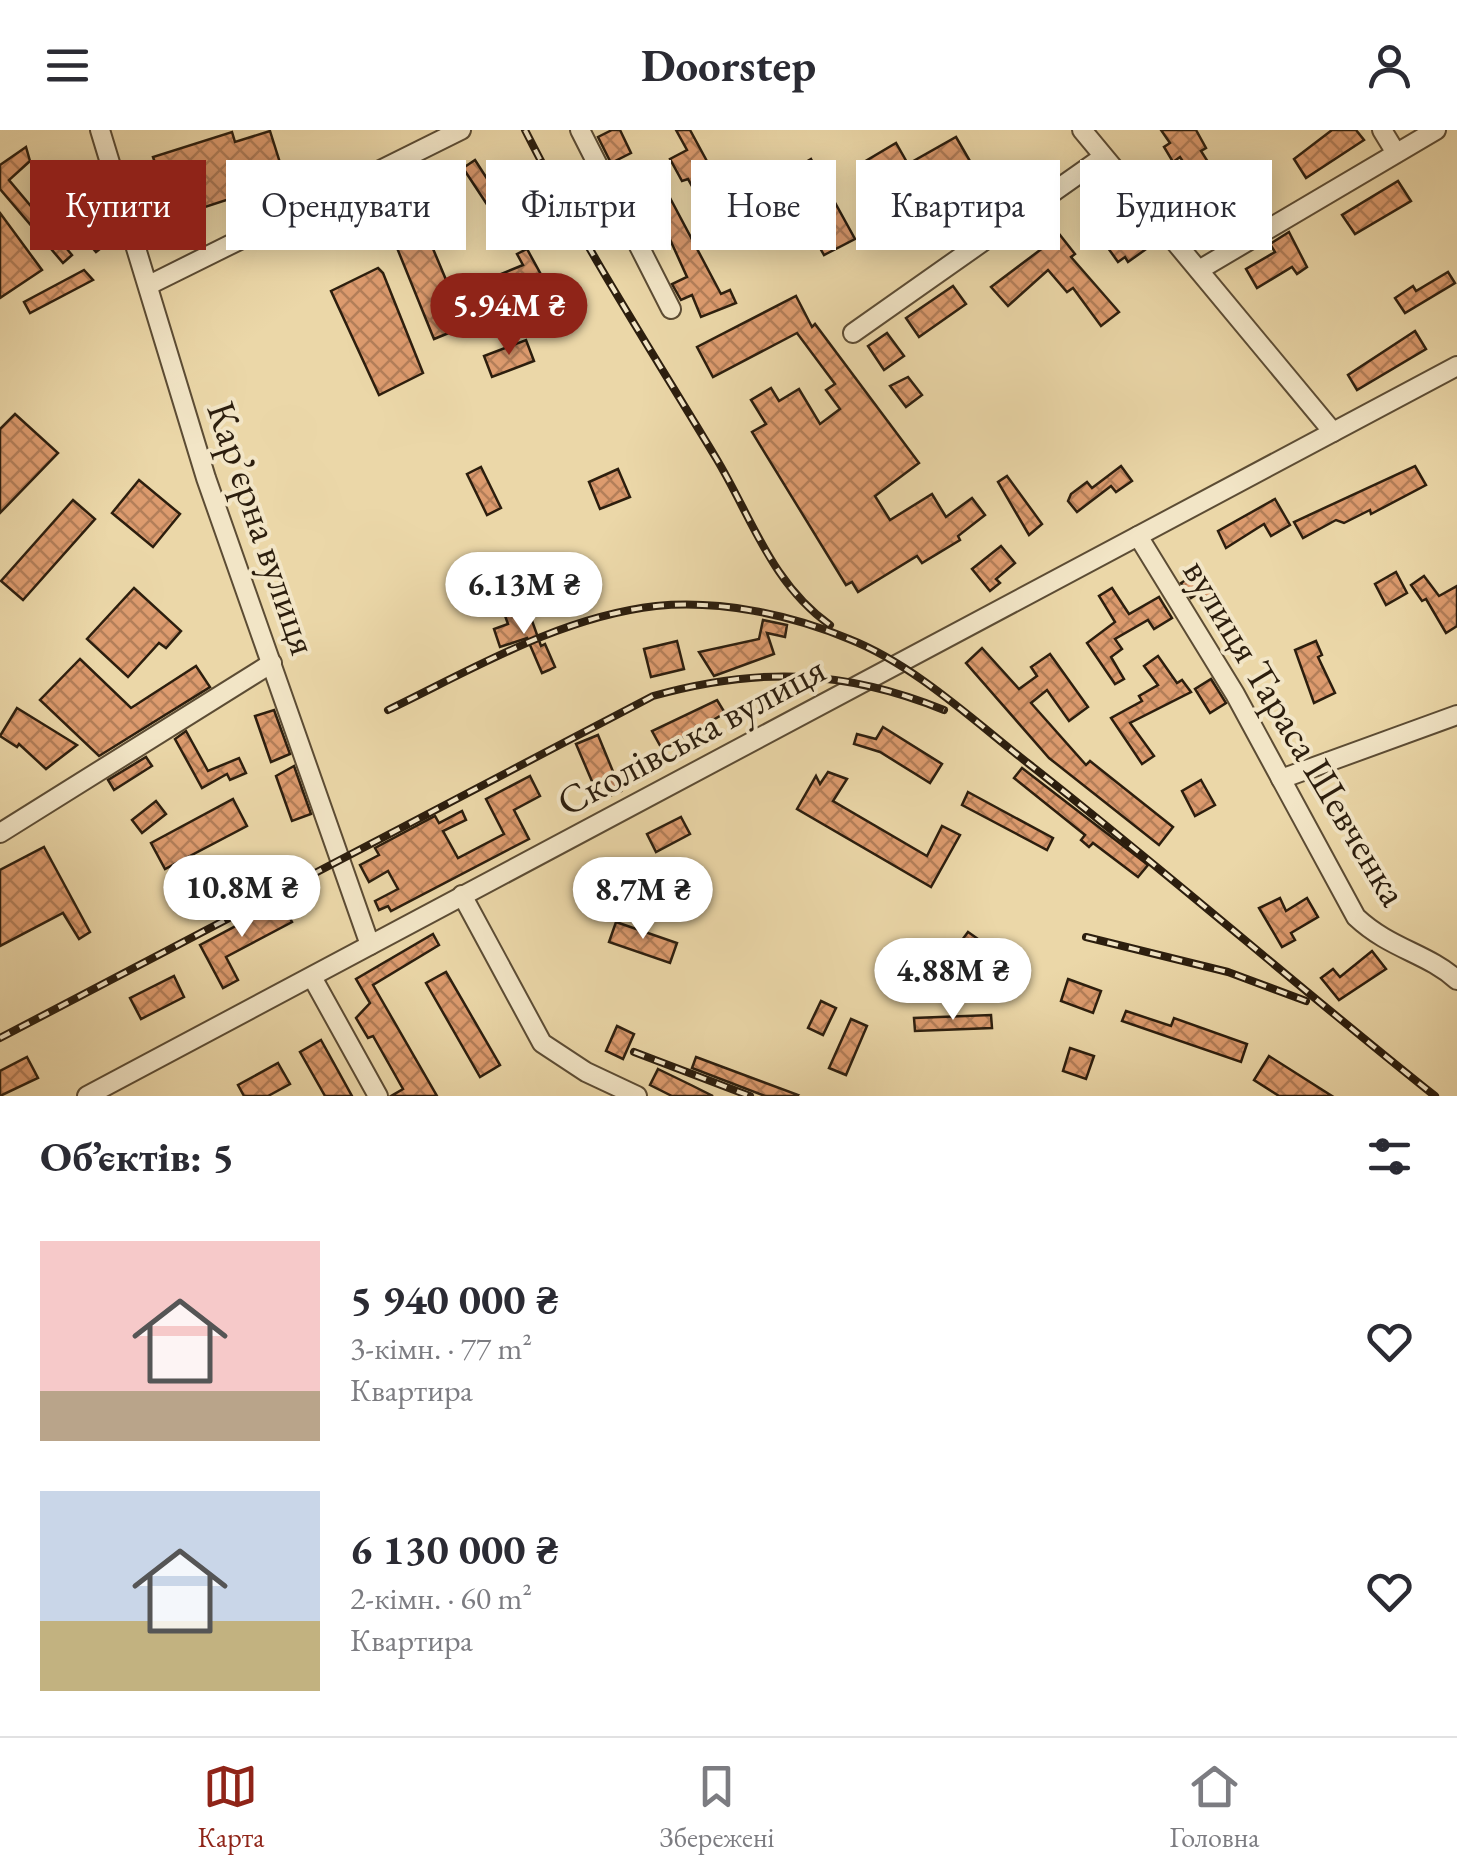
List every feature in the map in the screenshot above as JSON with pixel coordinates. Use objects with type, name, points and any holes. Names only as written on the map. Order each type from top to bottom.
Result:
[{"type":"street","name":"Карʼєрна вулиця","points":[[100,130],[206,478],[370,945]]},
{"type":"street","points":[[149,285],[461,130]]},
{"type":"street","points":[[580,130],[671,309]]},
{"type":"street","points":[[1082,130],[1332,432]]},
{"type":"street","points":[[1382,130],[1396,153]]},
{"type":"street","points":[[1199,270],[1436,130]]},
{"type":"street","points":[[853,333],[1103,156]]},
{"type":"street","name":"вулиця Тараса Шевченка","points":[[904,662],[1457,366]]},
{"type":"street","name":"вулиця Тараса Шевченка","points":[[1138,536],[1356,917],[1380,939],[1457,980]]},
{"type":"street","name":"Сколівська вулиця","points":[[87,1096],[904,662]]},
{"type":"street","points":[[0,833],[272,664]]},
{"type":"street","points":[[1281,780],[1457,716]]},
{"type":"street","points":[[462,895],[542,1043],[586,1072],[637,1096]]},
{"type":"street","points":[[312,977],[378,1096]]},
{"type":"building","points":[[620,130],[631,153],[610,160],[598,137]]},
{"type":"building","points":[[676,130],[690,130],[706,160],[691,160],[691,184],[688,179],[682,181],[670,159],[687,150]]},
{"type":"building","points":[[1161,130],[1196,130],[1206,148],[1201,151],[1207,160],[1180,157],[1172,160],[1164,147],[1170,143]]},
{"type":"building","points":[[1332,130],[1356,130],[1364,140],[1306,178],[1294,159]]},
{"type":"building","points":[[270,131],[279,160],[226,160],[226,200],[206,207],[206,160],[153,157],[232,132],[235,142]]},
{"type":"building","points":[[956,137],[969,160],[915,160]]},
{"type":"building","points":[[896,143],[906,160],[867,160]]},
{"type":"building","points":[[26,147],[30,161],[9,180],[30,205],[30,224],[0,189],[0,165]]},
{"type":"building","points":[[475,160],[486,177],[486,203],[466,173],[466,166]]},
{"type":"building","points":[[1398,181],[1411,201],[1355,234],[1342,215]]},
{"type":"building","points":[[671,200],[691,237],[691,250],[698,250],[721,294],[730,290],[736,303],[701,317],[692,295],[681,300],[672,284],[687,277],[671,242]]},
{"type":"building","points":[[836,204],[855,239],[836,249]]},
{"type":"building","points":[[0,213],[42,270],[0,298]]},
{"type":"building","points":[[1289,232],[1307,267],[1297,274],[1292,267],[1257,288],[1246,269],[1275,252],[1272,243]]},
{"type":"building","points":[[1060,235],[1075,254],[1071,257],[1119,312],[1101,326],[1073,288],[1067,292],[1048,270],[1008,306],[991,287],[1040,250],[1060,250]]},
{"type":"building","points":[[52,250],[68,250],[72,255],[63,263]]},
{"type":"building","points":[[398,250],[434,250],[452,294],[523,265],[517,254],[528,250],[544,280],[523,291],[527,301],[434,339]]},
{"type":"building","points":[[1109,250],[1145,250],[1128,262],[1125,257],[1118,262]]},
{"type":"building","points":[[378,268],[423,373],[379,395],[331,291]]},
{"type":"building","points":[[84,270],[93,280],[30,313],[24,302]]},
{"type":"building","points":[[1448,272],[1455,283],[1405,313],[1395,298]]},
{"type":"building","points":[[953,286],[966,304],[919,337],[906,318]]},
{"type":"building","points":[[796,296],[812,327],[815,324],[919,463],[875,496],[890,520],[932,494],[946,517],[972,498],[985,515],[958,536],[960,540],[922,563],[917,556],[858,592],[852,582],[846,585],[752,432],[766,424],[751,400],[771,388],[779,401],[799,389],[820,424],[840,409],[826,390],[835,384],[797,333],[713,377],[697,347]]},
{"type":"building","points":[[1415,331],[1426,349],[1357,390],[1348,375]]},
{"type":"building","points":[[887,333],[904,356],[884,370],[868,346]]},
{"type":"building","points":[[526,340],[534,361],[492,377],[484,356]]},
{"type":"building","points":[[908,377],[922,395],[906,407],[890,386]]},
{"type":"building","points":[[15,414],[58,453],[0,513],[0,429]]},
{"type":"building","points":[[1121,466],[1132,481],[1116,492],[1111,486],[1077,512],[1068,501],[1071,494],[1087,482],[1092,488]]},
{"type":"building","points":[[1415,466],[1426,485],[1371,514],[1370,510],[1344,523],[1336,520],[1303,538],[1294,522]]},
{"type":"building","points":[[481,467],[501,508],[487,515],[467,474]]},
{"type":"building","points":[[618,469],[630,497],[600,509],[589,482]]},
{"type":"building","points":[[1007,476],[1042,524],[1029,535],[998,482]]},
{"type":"building","points":[[139,480],[180,514],[153,547],[112,513]]},
{"type":"building","points":[[1275,499],[1290,525],[1271,536],[1264,524],[1226,548],[1218,531]]},
{"type":"building","points":[[73,500],[95,519],[23,600],[1,581]]},
{"type":"building","points":[[1001,546],[1015,563],[996,579],[1000,583],[990,591],[972,569]]},
{"type":"building","points":[[1200,571],[1225,614],[1216,619],[1199,593],[1191,598],[1181,583]]},
{"type":"building","points":[[1396,572],[1407,593],[1386,605],[1375,584]]},
{"type":"building","points":[[1424,576],[1439,596],[1457,586],[1457,626],[1446,633],[1426,599],[1422,601],[1411,585]]},
{"type":"building","points":[[134,588],[181,631],[166,648],[159,643],[128,677],[87,639]]},
{"type":"building","points":[[1112,588],[1129,614],[1159,597],[1172,618],[1154,629],[1148,620],[1115,639],[1122,649],[1111,657],[1124,679],[1115,684],[1087,643],[1115,622],[1099,596]]},
{"type":"building","points":[[516,606],[520,618],[530,615],[541,646],[545,644],[555,667],[542,673],[527,638],[500,647],[494,629],[508,624],[503,610]]},
{"type":"building","points":[[763,620],[787,625],[785,637],[767,633],[774,654],[714,676],[699,652],[759,639]]},
{"type":"building","points":[[677,641],[684,669],[651,677],[644,649]]},
{"type":"building","points":[[1316,641],[1322,655],[1318,657],[1335,693],[1314,703],[1295,650]]},
{"type":"building","points":[[982,648],[1019,689],[1037,676],[1031,667],[1050,654],[1088,707],[1069,721],[1047,690],[1031,703],[1086,765],[1090,761],[1173,827],[1159,845],[1049,758],[966,663]]},
{"type":"building","points":[[1158,656],[1177,683],[1182,680],[1191,692],[1130,723],[1154,756],[1142,764],[1111,718],[1142,701],[1139,696],[1158,685],[1144,666]]},
{"type":"building","points":[[80,659],[131,708],[196,666],[210,687],[99,756],[40,700]]},
{"type":"building","points":[[1211,679],[1226,703],[1210,713],[1195,689]]},
{"type":"building","points":[[717,700],[725,713],[662,749],[652,731]]},
{"type":"building","points":[[17,708],[77,745],[46,769],[19,744],[17,747],[0,736]]},
{"type":"building","points":[[274,710],[290,754],[271,762],[255,716]]},
{"type":"building","points":[[883,727],[942,764],[930,783],[880,752],[854,744],[857,734],[876,739]]},
{"type":"building","points":[[186,731],[208,771],[239,758],[246,773],[230,780],[227,774],[202,788],[175,739]]},
{"type":"building","points":[[598,735],[621,791],[600,800],[576,744]]},
{"type":"building","points":[[146,757],[152,766],[114,790],[108,780]]},
{"type":"building","points":[[294,766],[311,814],[292,821],[276,776]]},
{"type":"building","points":[[1022,768],[1148,865],[1138,877],[1093,843],[1089,847],[1081,840],[1085,835],[1014,778]]},
{"type":"building","points":[[828,772],[847,779],[833,801],[927,856],[942,826],[960,835],[931,887],[797,809],[816,776],[820,784]]},
{"type":"building","points":[[530,776],[540,796],[514,810],[529,839],[391,911],[388,906],[379,910],[375,901],[398,889],[388,871],[369,882],[360,865],[379,855],[375,848],[435,816],[439,823],[462,811],[466,820],[443,831],[458,858],[504,834],[486,799]]},
{"type":"building","points":[[1201,780],[1215,805],[1195,816],[1182,791]]},
{"type":"building","points":[[968,792],[1053,838],[1047,850],[962,805]]},
{"type":"building","points":[[233,799],[247,826],[165,869],[151,843]]},
{"type":"building","points":[[156,801],[166,814],[142,833],[132,820]]},
{"type":"building","points":[[681,817],[690,834],[656,852],[647,834]]},
{"type":"building","points":[[44,847],[90,932],[79,939],[63,913],[0,946],[0,870]]},
{"type":"building","points":[[203,871],[213,890],[179,908],[169,889]]},
{"type":"building","points":[[661,886],[693,895],[688,913],[656,903]]},
{"type":"building","points":[[1280,898],[1286,911],[1307,898],[1318,917],[1291,933],[1295,940],[1282,947],[1259,908]]},
{"type":"building","points":[[281,902],[292,922],[226,957],[238,980],[223,988],[200,945]]},
{"type":"building","points":[[616,922],[677,943],[670,963],[609,942]]},
{"type":"building","points":[[968,932],[1001,955],[985,978],[951,955]]},
{"type":"building","points":[[433,934],[439,945],[373,985],[437,1096],[391,1096],[403,1089],[373,1036],[368,1038],[356,1018],[370,1003],[356,979]]},
{"type":"building","points":[[1372,951],[1386,969],[1339,1000],[1321,978],[1333,969],[1340,977]]},
{"type":"building","points":[[446,972],[500,1065],[480,1077],[426,983]]},
{"type":"building","points":[[174,976],[184,997],[141,1019],[130,998]]},
{"type":"building","points":[[1068,979],[1101,991],[1093,1013],[1061,1001]]},
{"type":"building","points":[[821,1001],[836,1008],[823,1035],[808,1028]]},
{"type":"building","points":[[1126,1011],[1171,1026],[1174,1018],[1247,1044],[1241,1062],[1122,1021]]},
{"type":"building","points":[[991,1015],[992,1028],[915,1031],[914,1018]]},
{"type":"building","points":[[851,1019],[867,1026],[846,1075],[829,1068]]},
{"type":"building","points":[[617,1026],[634,1034],[623,1059],[606,1051]]},
{"type":"building","points":[[321,1040],[352,1096],[325,1096],[300,1052]]},
{"type":"building","points":[[1070,1048],[1094,1056],[1086,1079],[1063,1071]]},
{"type":"building","points":[[1269,1056],[1332,1096],[1279,1096],[1254,1080]]},
{"type":"building","points":[[27,1057],[38,1078],[0,1096],[0,1071]]},
{"type":"building","points":[[696,1057],[798,1095],[765,1096],[692,1068]]},
{"type":"building","points":[[278,1063],[290,1084],[268,1096],[244,1096],[238,1085]]},
{"type":"building","points":[[658,1069],[713,1096],[672,1096],[650,1085]]},
{"type":"railway","points":[[525,130],[593,255],[716,458],[777,570],[792,590],[830,625]]},
{"type":"railway","points":[[388,710],[551,633],[620,612],[656,606],[729,607],[826,630],[897,663],[943,695],[1435,1096]]},
{"type":"railway","points":[[0,1038],[653,696],[728,680],[800,677],[871,686],[944,710]]},
{"type":"railway","points":[[1086,937],[1228,972],[1306,1001]]},
{"type":"railway","points":[[634,1052],[750,1096]]}]
